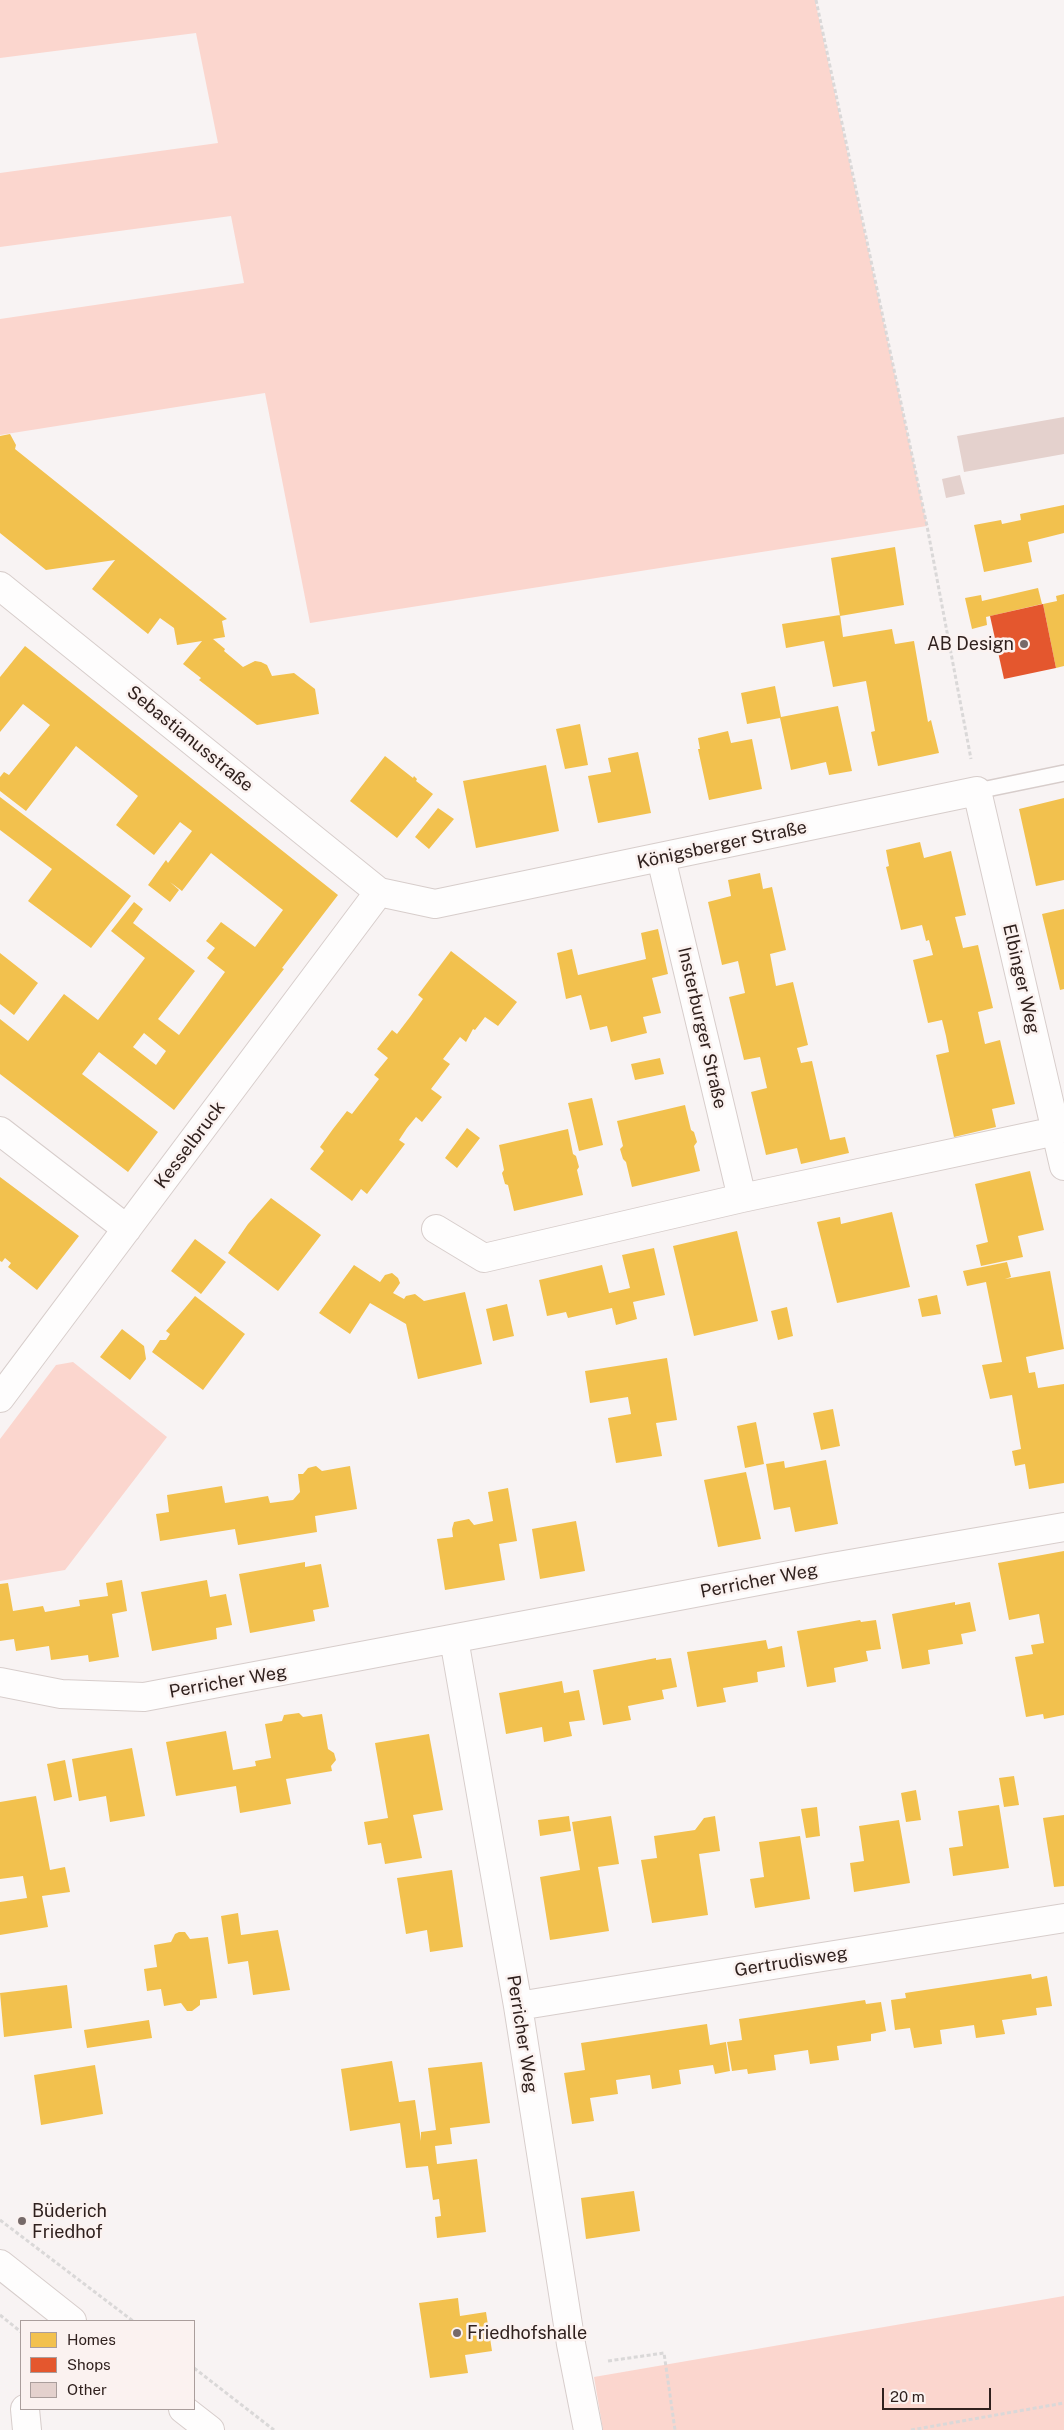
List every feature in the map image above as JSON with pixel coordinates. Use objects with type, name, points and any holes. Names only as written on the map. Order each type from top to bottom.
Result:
[{"type":"street","name":"Sebastianusstraße","points":[[0,586],[379,892]]},
{"type":"street","name":"Königsberger Straße","points":[[379,892],[435,904],[977,791]]},
{"type":"street","name":"Elbinger Weg","points":[[977,791],[1064,1166]]},
{"type":"street","name":"Insterburger Straße","points":[[661,858],[742,1198]]},
{"type":"street","name":"Kesselbruck","points":[[0,1398],[379,892]]},
{"type":"street","points":[[0,1130],[127,1229]]},
{"type":"street","points":[[436,1230],[484,1258],[742,1198],[1056,1131]]},
{"type":"street","name":"Perricher Weg","points":[[0,1682],[61,1694],[144,1697],[836,1566],[1064,1527]]},
{"type":"street","name":"Perricher Weg","points":[[454,1639],[518,2006],[575,2366],[588,2430]]},
{"type":"street","name":"Gertrudisweg","points":[[518,2006],[1064,1918]]},
{"type":"street","points":[[0,2264],[58,2317]]},
{"type":"street","points":[[25,2410],[27,2430]]},
{"type":"street","points":[[184,2410],[210,2430]]},
{"type":"lane","name":"Königsberger Straße","points":[[977,791],[1064,773]]},
{"type":"path","points":[[816,0],[928,526],[977,791]]},
{"type":"path","points":[[0,2220],[132,2320]]},
{"type":"path","points":[[0,2315],[20,2331]]},
{"type":"path","points":[[575,2366],[664,2353],[675,2430]]},
{"type":"path","points":[[195,2369],[274,2430]]},
{"type":"path","points":[[911,2430],[1064,2403]]},
{"type":"shaded area","points":[[0,0],[815,0],[927,526],[310,623],[265,393],[0,435],[0,319],[244,283],[231,216],[0,247],[0,173],[218,143],[196,33],[0,58]]},
{"type":"shaded area","points":[[73,1362],[167,1437],[65,1570],[0,1581],[0,1439],[56,1365]]},
{"type":"shaded area","points":[[1064,2296],[1064,2430],[603,2430],[594,2377]]},
{"type":"building: Homes","points":[[10,434],[16,445],[15,449],[227,619],[222,621],[225,637],[213,639],[225,649],[224,651],[243,667],[255,661],[267,665],[272,676],[294,673],[315,689],[319,714],[257,725],[199,680],[201,678],[183,664],[202,641],[177,645],[174,628],[160,618],[148,634],[92,589],[115,560],[46,570],[0,533],[0,436]]},
{"type":"building: Homes","points":[[1064,505],[1064,533],[1028,542],[1032,562],[984,572],[974,525],[1001,520],[1002,524],[1021,520],[1020,514]]},
{"type":"building: Homes","points":[[895,547],[904,605],[840,616],[831,558]]},
{"type":"building: Homes","points":[[1038,588],[1042,604],[986,617],[987,625],[972,629],[965,598],[981,595],[982,601]]},
{"type":"building: Homes","points":[[1064,594],[1064,666],[1056,668],[1043,604],[1057,601],[1056,596]]},
{"type":"building: Homes","points":[[840,615],[843,637],[892,629],[895,644],[914,641],[928,722],[931,720],[939,753],[878,766],[871,732],[875,731],[866,681],[833,687],[824,641],[786,648],[782,624]]},
{"type":"building: Homes","points":[[25,646],[338,895],[282,968],[284,969],[174,1110],[99,1052],[82,1074],[158,1132],[128,1172],[0,1074],[0,1019],[28,1041],[64,994],[98,1020],[145,958],[111,931],[134,902],[143,909],[133,923],[195,971],[158,1019],[179,1035],[225,972],[207,958],[215,948],[206,941],[221,922],[255,947],[283,910],[211,853],[182,891],[170,882],[179,890],[170,902],[148,885],[166,860],[168,863],[192,831],[180,822],[154,855],[116,825],[138,796],[76,746],[26,811],[0,791],[0,777],[4,772],[9,775],[50,725],[23,704],[0,732],[0,677]],"holes":[[[144,1033],[166,1051],[156,1065],[133,1047]]]},
{"type":"building: Homes","points":[[775,686],[781,717],[838,706],[852,771],[829,775],[826,762],[791,770],[780,718],[747,724],[741,693]]},
{"type":"building: Homes","points":[[580,724],[588,765],[565,769],[556,729]]},
{"type":"building: Homes","points":[[728,731],[731,743],[752,739],[762,789],[709,800],[698,749],[700,749],[698,738]]},
{"type":"building: Homes","points":[[638,752],[651,813],[598,823],[588,776],[611,772],[608,758]]},
{"type":"building: Homes","points":[[385,756],[413,778],[414,776],[417,779],[416,781],[433,794],[397,838],[350,801]]},
{"type":"building: Homes","points":[[546,765],[559,831],[476,848],[463,781]]},
{"type":"building: Homes","points":[[0,797],[131,896],[91,948],[28,901],[52,869],[0,830]]},
{"type":"building: Homes","points":[[1064,798],[1064,880],[1036,886],[1019,809]]},
{"type":"building: Homes","points":[[438,808],[454,819],[429,849],[415,837]]},
{"type":"building: Homes","points":[[920,842],[924,858],[951,851],[966,915],[955,917],[963,948],[978,945],[993,1008],[978,1012],[985,1044],[1000,1040],[1015,1104],[992,1109],[996,1127],[954,1137],[936,1055],[949,1052],[946,1036],[942,1020],[928,1023],[913,960],[933,955],[929,940],[926,941],[922,925],[901,930],[886,867],[889,866],[886,850]]},
{"type":"building: Homes","points":[[760,873],[763,889],[772,887],[786,950],[770,954],[776,986],[793,982],[808,1045],[797,1048],[801,1063],[812,1061],[830,1140],[845,1137],[849,1153],[801,1164],[797,1148],[766,1155],[751,1092],[767,1088],[760,1057],[744,1060],[729,997],[745,993],[738,961],[722,965],[708,902],[731,896],[728,880]]},
{"type":"building: Homes","points":[[1064,909],[1064,989],[1060,990],[1042,914]]},
{"type":"building: Homes","points":[[658,929],[668,974],[652,978],[661,1013],[643,1017],[647,1033],[611,1042],[607,1026],[590,1030],[581,995],[566,999],[557,953],[572,949],[578,975],[646,959],[641,933]]},
{"type":"building: Homes","points":[[451,951],[517,1002],[498,1026],[485,1017],[475,1030],[473,1029],[466,1042],[460,1037],[443,1059],[450,1064],[431,1089],[442,1097],[422,1122],[416,1117],[407,1128],[399,1140],[405,1144],[367,1194],[361,1189],[352,1201],[310,1169],[324,1151],[320,1147],[333,1129],[347,1111],[352,1114],[379,1079],[374,1075],[388,1058],[377,1049],[392,1030],[397,1034],[410,1017],[423,999],[418,995]]},
{"type":"building: Homes","points":[[0,953],[38,983],[14,1015],[0,1004]]},
{"type":"building: Homes","points":[[660,1058],[664,1074],[635,1080],[631,1064]]},
{"type":"building: Homes","points":[[592,1098],[603,1145],[579,1151],[568,1103]]},
{"type":"building: Homes","points":[[685,1105],[691,1130],[694,1132],[697,1142],[694,1146],[700,1171],[632,1187],[626,1162],[620,1149],[623,1146],[617,1121]]},
{"type":"building: Homes","points":[[467,1128],[480,1138],[457,1168],[445,1158]]},
{"type":"building: Homes","points":[[568,1129],[573,1154],[576,1156],[579,1167],[577,1170],[583,1195],[514,1211],[508,1185],[505,1184],[502,1173],[504,1170],[499,1145]]},
{"type":"building: Homes","points":[[1030,1171],[1044,1230],[1018,1236],[1023,1257],[981,1266],[976,1245],[988,1242],[975,1184]]},
{"type":"building: Homes","points":[[0,1177],[79,1236],[37,1290],[8,1267],[11,1263],[5,1258],[2,1262],[0,1261]]},
{"type":"building: Homes","points":[[271,1198],[321,1235],[278,1291],[228,1253],[248,1224]]},
{"type":"building: Homes","points":[[892,1212],[910,1287],[837,1303],[817,1222],[840,1217],[841,1224]]},
{"type":"building: Homes","points":[[737,1231],[758,1321],[694,1336],[673,1246]]},
{"type":"building: Homes","points":[[195,1239],[226,1262],[201,1294],[171,1271]]},
{"type":"building: Homes","points":[[654,1248],[665,1295],[633,1302],[637,1319],[616,1325],[612,1308],[568,1318],[566,1312],[547,1316],[539,1280],[602,1265],[609,1293],[630,1288],[622,1255]]},
{"type":"building: Homes","points":[[1007,1262],[1011,1277],[1005,1279],[1050,1271],[1064,1349],[1026,1357],[1029,1373],[1035,1372],[1038,1388],[1064,1384],[1064,1483],[1029,1489],[1025,1464],[1015,1466],[1012,1451],[1021,1449],[1012,1395],[990,1399],[982,1365],[1002,1362],[986,1282],[967,1286],[963,1271]]},
{"type":"building: Homes","points":[[354,1265],[380,1282],[385,1275],[392,1273],[398,1278],[400,1283],[393,1293],[404,1299],[406,1296],[415,1294],[424,1301],[465,1292],[482,1364],[418,1379],[406,1324],[370,1303],[350,1334],[319,1313]]},
{"type":"building: Homes","points":[[937,1295],[941,1314],[922,1317],[918,1299]]},
{"type":"building: Homes","points":[[195,1296],[245,1334],[203,1390],[152,1352],[160,1340],[166,1340],[170,1334],[166,1331]]},
{"type":"building: Homes","points":[[507,1304],[514,1336],[493,1341],[486,1309]]},
{"type":"building: Homes","points":[[787,1307],[793,1336],[778,1340],[771,1311]]},
{"type":"building: Homes","points":[[122,1329],[144,1346],[146,1359],[130,1380],[100,1357]]},
{"type":"building: Homes","points":[[667,1358],[677,1420],[656,1423],[662,1456],[616,1463],[608,1418],[631,1414],[628,1397],[590,1403],[585,1371]]},
{"type":"building: Homes","points":[[833,1409],[840,1446],[821,1450],[813,1413]]},
{"type":"building: Homes","points":[[756,1422],[764,1464],[745,1468],[737,1426]]},
{"type":"building: Homes","points":[[826,1460],[838,1524],[795,1532],[790,1507],[774,1510],[766,1464],[784,1461],[785,1468]]},
{"type":"building: Homes","points":[[316,1466],[322,1471],[350,1466],[357,1509],[315,1516],[317,1532],[238,1545],[235,1529],[160,1541],[156,1514],[169,1512],[167,1495],[222,1486],[225,1503],[268,1496],[270,1503],[293,1500],[300,1492],[298,1474],[303,1474],[308,1468]]},
{"type":"building: Homes","points":[[746,1472],[761,1539],[718,1547],[704,1480]]},
{"type":"building: Homes","points":[[508,1488],[517,1541],[499,1544],[505,1580],[445,1590],[437,1539],[453,1537],[452,1529],[454,1522],[469,1519],[474,1525],[493,1521],[488,1492]]},
{"type":"building: Homes","points":[[576,1521],[585,1571],[540,1579],[532,1529]]},
{"type":"building: Homes","points":[[1064,1551],[1064,1715],[1044,1719],[1043,1714],[1026,1717],[1015,1657],[1033,1654],[1031,1645],[1044,1643],[1039,1614],[1009,1620],[998,1563]]},
{"type":"building: Homes","points":[[305,1562],[305,1567],[321,1564],[329,1607],[313,1610],[315,1621],[250,1633],[239,1574]]},
{"type":"building: Homes","points":[[122,1580],[127,1611],[112,1614],[119,1657],[89,1662],[88,1655],[51,1660],[49,1646],[16,1651],[14,1639],[0,1641],[0,1584],[8,1583],[13,1611],[43,1606],[45,1612],[80,1606],[79,1600],[108,1596],[106,1583]]},
{"type":"building: Homes","points":[[207,1580],[210,1597],[226,1594],[232,1625],[216,1628],[217,1639],[152,1651],[141,1592]]},
{"type":"building: Homes","points":[[955,1602],[955,1605],[970,1602],[976,1631],[961,1634],[963,1644],[928,1650],[930,1664],[902,1669],[892,1614]]},
{"type":"building: Homes","points":[[860,1620],[861,1622],[876,1620],[881,1649],[866,1651],[868,1661],[834,1668],[836,1682],[807,1687],[797,1631]]},
{"type":"building: Homes","points":[[766,1640],[768,1649],[782,1646],[785,1667],[757,1672],[758,1682],[723,1688],[726,1702],[697,1707],[687,1652]]},
{"type":"building: Homes","points":[[656,1658],[656,1660],[671,1658],[677,1687],[662,1690],[664,1699],[628,1706],[631,1720],[603,1725],[593,1670]]},
{"type":"building: Homes","points":[[562,1681],[564,1693],[579,1690],[585,1720],[569,1722],[572,1736],[544,1742],[542,1727],[506,1734],[499,1693]]},
{"type":"building: Homes","points":[[299,1713],[303,1717],[322,1714],[328,1749],[334,1753],[336,1760],[331,1766],[332,1771],[286,1779],[291,1804],[240,1813],[236,1786],[176,1796],[166,1742],[226,1731],[233,1770],[256,1766],[255,1761],[271,1758],[265,1724],[282,1721],[284,1715]]},
{"type":"building: Homes","points":[[429,1734],[443,1810],[413,1815],[422,1858],[385,1864],[381,1843],[368,1845],[364,1822],[388,1818],[375,1743]]},
{"type":"building: Homes","points":[[132,1748],[145,1816],[110,1822],[106,1796],[79,1801],[72,1759]]},
{"type":"building: Homes","points":[[65,1760],[72,1797],[54,1801],[47,1764]]},
{"type":"building: Homes","points":[[1014,1776],[1019,1805],[1004,1807],[999,1778]]},
{"type":"building: Homes","points":[[916,1790],[921,1820],[906,1822],[901,1793]]},
{"type":"building: Homes","points":[[36,1796],[50,1870],[65,1867],[70,1892],[42,1896],[48,1927],[0,1935],[0,1902],[27,1898],[23,1876],[0,1879],[0,1802]]},
{"type":"building: Homes","points":[[999,1805],[1009,1868],[953,1876],[949,1848],[963,1846],[958,1811]]},
{"type":"building: Homes","points":[[817,1807],[820,1836],[806,1838],[801,1809]]},
{"type":"building: Homes","points":[[1064,1815],[1064,1886],[1054,1887],[1043,1818]]},
{"type":"building: Homes","points":[[569,1816],[571,1831],[540,1836],[538,1820]]},
{"type":"building: Homes","points":[[611,1816],[619,1864],[598,1867],[609,1931],[550,1940],[540,1877],[580,1870],[572,1822]]},
{"type":"building: Homes","points":[[715,1816],[720,1851],[699,1854],[708,1915],[652,1923],[641,1860],[657,1858],[654,1836],[695,1830],[704,1818]]},
{"type":"building: Homes","points":[[899,1820],[910,1883],[854,1892],[850,1863],[864,1861],[859,1826]]},
{"type":"building: Homes","points":[[800,1836],[810,1899],[755,1908],[750,1879],[764,1877],[759,1842]]},
{"type":"building: Homes","points":[[452,1870],[463,1947],[430,1952],[427,1930],[406,1934],[397,1878]]},
{"type":"building: Homes","points":[[238,1913],[241,1935],[278,1930],[290,1990],[253,1995],[248,1961],[228,1964],[221,1916]]},
{"type":"building: Homes","points":[[185,1932],[190,1939],[208,1937],[217,1998],[200,2000],[200,2005],[192,2011],[187,2011],[181,2003],[164,2006],[161,1989],[147,1991],[144,1969],[157,1967],[154,1945],[171,1942],[175,1934]]},
{"type":"building: Homes","points":[[1031,1974],[1032,1979],[1047,1976],[1052,2006],[1036,2008],[1037,2015],[1002,2020],[1005,2034],[976,2038],[974,2025],[940,2030],[942,2044],[914,2048],[910,2028],[895,2030],[891,2000],[906,1998],[905,1993]]},
{"type":"building: Homes","points":[[67,1985],[72,2028],[4,2037],[0,1993]]},
{"type":"building: Homes","points":[[865,2000],[866,2004],[881,2002],[886,2031],[871,2034],[871,2041],[837,2046],[839,2060],[810,2064],[808,2050],[774,2055],[776,2070],[748,2074],[747,2069],[732,2071],[727,2042],[742,2040],[739,2019]]},
{"type":"building: Homes","points":[[149,2020],[152,2038],[87,2048],[84,2030]]},
{"type":"building: Homes","points":[[707,2024],[710,2045],[726,2042],[730,2071],[715,2074],[713,2065],[679,2070],[681,2084],[652,2089],[650,2075],[616,2080],[618,2094],[590,2098],[594,2121],[572,2124],[564,2073],[585,2070],[581,2043]]},
{"type":"building: Homes","points":[[392,2061],[399,2102],[415,2100],[421,2141],[421,2132],[436,2130],[428,2068],[482,2062],[490,2123],[450,2128],[452,2144],[435,2146],[437,2164],[477,2159],[486,2232],[437,2238],[435,2217],[441,2216],[439,2199],[433,2200],[428,2166],[406,2168],[400,2123],[350,2131],[341,2069]]},
{"type":"building: Homes","points":[[95,2065],[103,2114],[41,2125],[34,2075]]},
{"type":"building: Homes","points":[[634,2191],[640,2231],[586,2239],[581,2198]]},
{"type":"building: Homes","name":"Friedhofshalle","points":[[458,2298],[460,2316],[486,2312],[492,2351],[465,2355],[468,2373],[430,2378],[419,2303]]},
{"type":"building: Shops","points":[[1043,604],[1056,668],[1004,679],[990,616]]},
{"type":"building: Other","points":[[1064,417],[1064,454],[964,472],[957,436]]},
{"type":"building: Other","points":[[960,475],[965,494],[946,498],[942,479]]},
{"type":"place","name":"AB Design","points":[[1024,644]]},
{"type":"place","name":"Büderich Friedhof","points":[[22,2221]]},
{"type":"place","name":"Friedhofshalle","points":[[457,2333]]}]
